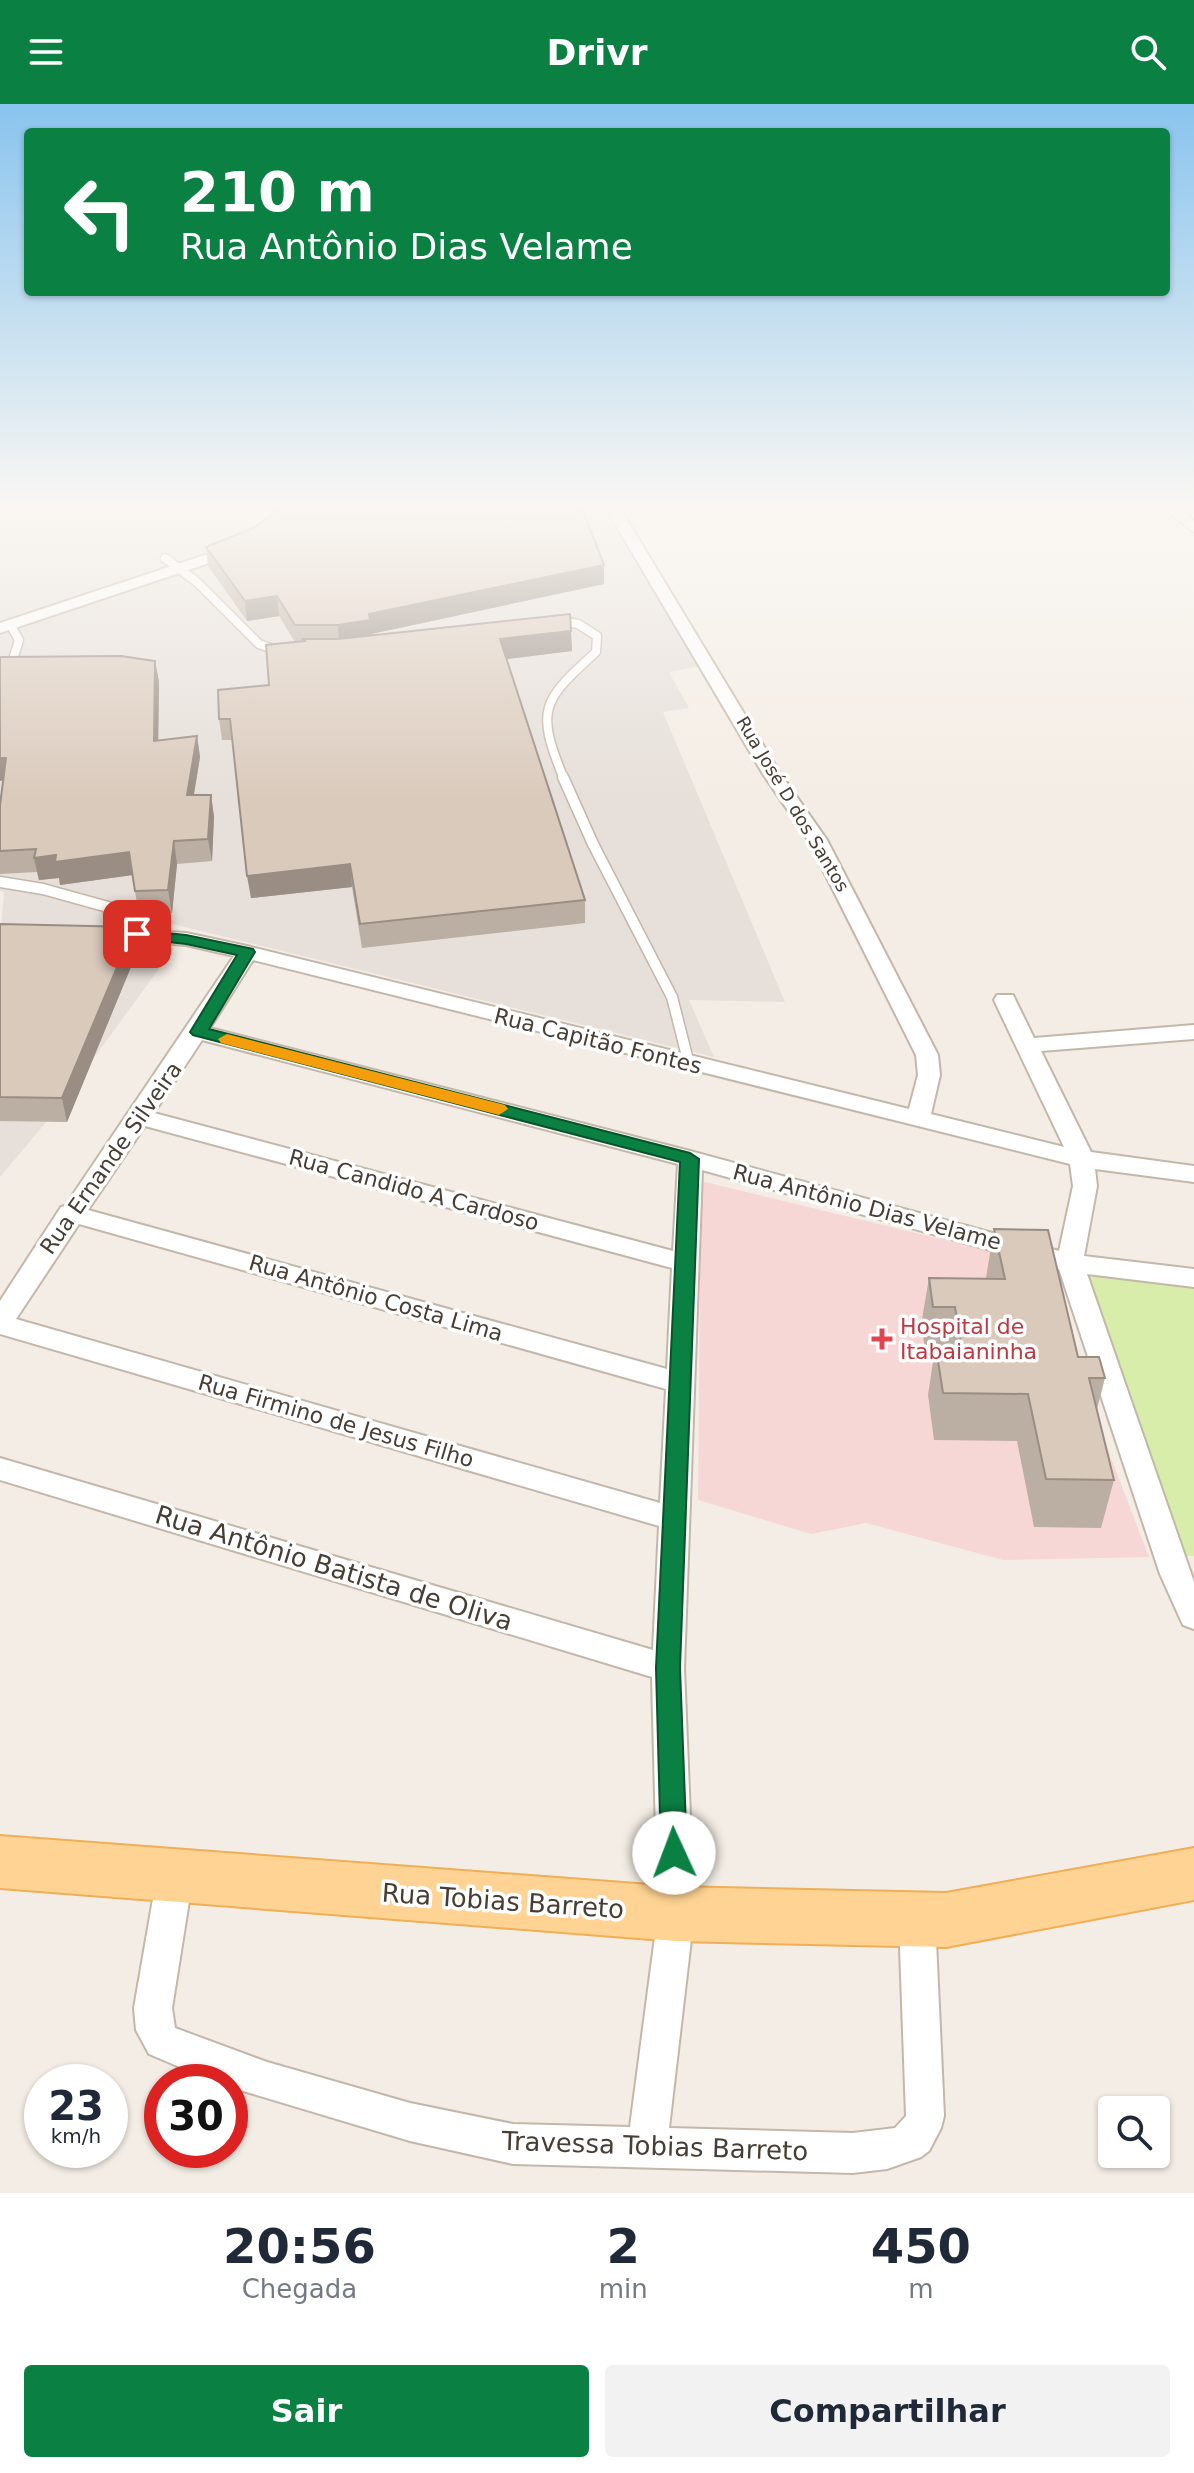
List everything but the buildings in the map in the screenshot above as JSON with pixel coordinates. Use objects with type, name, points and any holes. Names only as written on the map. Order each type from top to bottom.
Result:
[{"type":"main road","name":"Rua Tobias Barreto","points":[[0,1862],[676,1914],[946,1920],[1194,1874]]},
{"type":"street","points":[[5,626],[78,602]]},
{"type":"street","name":"Rua José D dos Santos","points":[[669,602],[772,774],[801,811],[828,854],[927,1055],[929,1075],[918,1118]]},
{"type":"street","name":"Rua Capitão Fontes","points":[[75,934],[186,939],[247,952],[1082,1159],[1194,1174]]},
{"type":"street","name":"Rua Ernande Silveira","points":[[0,1323],[70,1213],[199,1032],[247,952]]},
{"type":"street","points":[[1005,1000],[1082,1159],[1085,1186],[1070,1263],[1185,1573],[1194,1616]]},
{"type":"street","name":"Rua Antônio Dias Velame","points":[[199,1032],[690,1159],[1070,1263],[1194,1278]]},
{"type":"street","points":[[1026,1045],[1194,1032]]},
{"type":"street","name":"Rua Candido A Cardoso","points":[[141,1117],[686,1263]]},
{"type":"street","points":[[647,2148],[676,1914],[668,1668],[672,1518],[682,1383],[690,1159]]},
{"type":"street","name":"Rua Antônio Costa Lima","points":[[70,1213],[682,1383]]},
{"type":"street","name":"Rua Firmino de Jesus Filho","points":[[0,1323],[672,1518]]},
{"type":"street","name":"Rua Antônio Batista de Oliva","points":[[0,1469],[668,1668]]},
{"type":"street","name":"Travessa Tobias Barreto","points":[[175,1876],[153,2008],[155,2030],[162,2041],[183,2052],[267,2081],[410,2122],[513,2144],[853,2153],[898,2148],[910,2142],[919,2134],[925,2116],[917,1919]]},
{"type":"lane","points":[[216,602],[259,644],[296,653]]},
{"type":"lane","points":[[541,623],[578,623],[597,636],[596,652],[561,683],[547,705],[544,722],[570,800],[673,999],[689,1064]]},
{"type":"lane","points":[[0,670],[11,666],[19,640],[5,626]]},
{"type":"lane","points":[[0,882],[43,889],[108,907],[113,934]]},
{"type":"shaded area","points":[[0,602],[58,602],[0,621]]},
{"type":"shaded area","points":[[97,602],[662,602],[701,666],[669,672],[689,708],[663,712],[785,1002],[689,1000],[714,1057],[164,922],[1,929],[4,892],[0,891],[0,636]]},
{"type":"shaded area","points":[[92,941],[174,948],[53,1114],[0,1177],[0,943]]},
{"type":"shaded area","name":"Hospital de Itabaianinha","points":[[701,1181],[1036,1262],[1149,1557],[1003,1560],[866,1523],[811,1534],[698,1500]]},
{"type":"green space","points":[[1083,1271],[1194,1286],[1194,1556],[1182,1556]]},
{"type":"slow traffic","points":[[227,1039],[499,1109]]},
{"type":"place","name":"Hospital de Itabaianinha","points":[[882,1339]]},
{"type":"route","points":[[137,934],[186,939],[247,952],[199,1032],[690,1159],[682,1383],[672,1518],[668,1668],[674,1853]]}]
